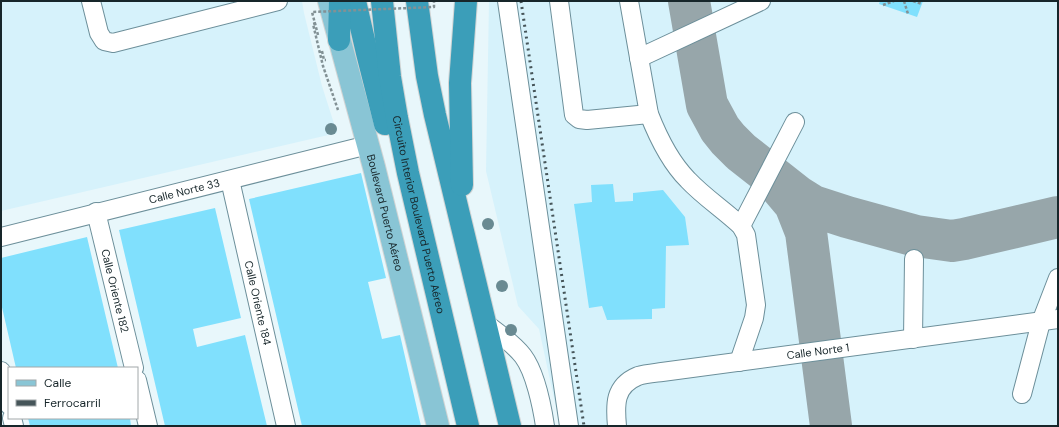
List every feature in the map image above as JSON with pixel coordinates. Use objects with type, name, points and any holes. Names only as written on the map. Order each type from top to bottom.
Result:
[{"type":"highway","points":[[339,40],[340,1]]},
{"type":"highway","points":[[355,1],[384,122],[408,173]]},
{"type":"highway","name":"Circuito Interior Boulevard Puerto Aéreo","points":[[382,1],[390,77],[408,173],[468,426]]},
{"type":"highway","points":[[417,1],[427,76],[435,115],[510,426]]},
{"type":"highway","points":[[464,236],[460,83],[465,4]]},
{"type":"main road","name":"Boulevard Puerto Aéreo","points":[[329,1],[368,145],[438,426]]},
{"type":"street","points":[[91,1],[99,33],[104,41],[113,43],[278,1]]},
{"type":"street","points":[[507,1],[569,426]]},
{"type":"street","points":[[559,1],[574,114],[579,118],[587,120],[649,114]]},
{"type":"street","points":[[639,58],[761,1]]},
{"type":"street","points":[[628,2],[649,114],[655,129],[664,146],[687,179],[741,226],[746,235],[756,305],[754,318],[739,362]]},
{"type":"street","points":[[741,226],[795,122]]},
{"type":"street","name":"Calle Norte 33","points":[[1,237],[368,145]]},
{"type":"street","name":"Calle Oriente 184","points":[[230,180],[286,426]]},
{"type":"street","name":"Calle Oriente 182","points":[[96,212],[134,367]]},
{"type":"street","points":[[913,338],[914,259]]},
{"type":"street","points":[[1022,394],[1050,321],[1058,278]]},
{"type":"street","name":"Calle Norte 1","points":[[617,426],[616,399],[620,390],[628,382],[638,376],[913,338],[1050,321]]},
{"type":"street","points":[[485,323],[508,341],[523,356],[534,379],[544,415],[545,426]]},
{"type":"street","points":[[1,371],[8,401]]},
{"type":"street","points":[[138,384],[148,426]]},
{"type":"path","points":[[318,35],[312,12],[434,7],[434,1]]},
{"type":"path","points":[[883,5],[894,1]]},
{"type":"path","points":[[904,1],[908,14]]},
{"type":"path","points":[[913,1],[922,4]]},
{"type":"shaded area","points":[[1,1],[302,1],[322,86],[337,133],[1,211]]},
{"type":"shaded area","points":[[489,1],[1058,1],[1058,426],[560,426],[539,329],[518,306],[486,171]]},
{"type":"building","points":[[880,1],[923,1],[917,17],[879,4]]},
{"type":"building","points":[[361,173],[386,278],[368,282],[382,339],[400,335],[421,426],[302,426],[249,199]]},
{"type":"building","points":[[613,184],[615,202],[633,201],[633,193],[663,190],[685,217],[689,245],[666,246],[665,308],[652,309],[652,319],[607,320],[602,306],[589,308],[574,204],[592,202],[591,185]]},
{"type":"building","points":[[215,208],[241,318],[193,329],[197,347],[245,335],[267,426],[165,426],[119,230]]},
{"type":"building","points":[[87,237],[118,367],[16,367],[1,303],[1,258]]},
{"type":"building","points":[[28,419],[130,419],[131,426],[30,426]]},
{"type":"taxiway","points":[[689,1],[707,105],[720,129],[741,152],[797,196],[813,206],[916,236],[952,241],[1058,217]]},
{"type":"taxiway","points":[[779,185],[795,204],[806,232],[831,426]]},
{"type":"railway","points":[[521,1],[584,426]]}]
